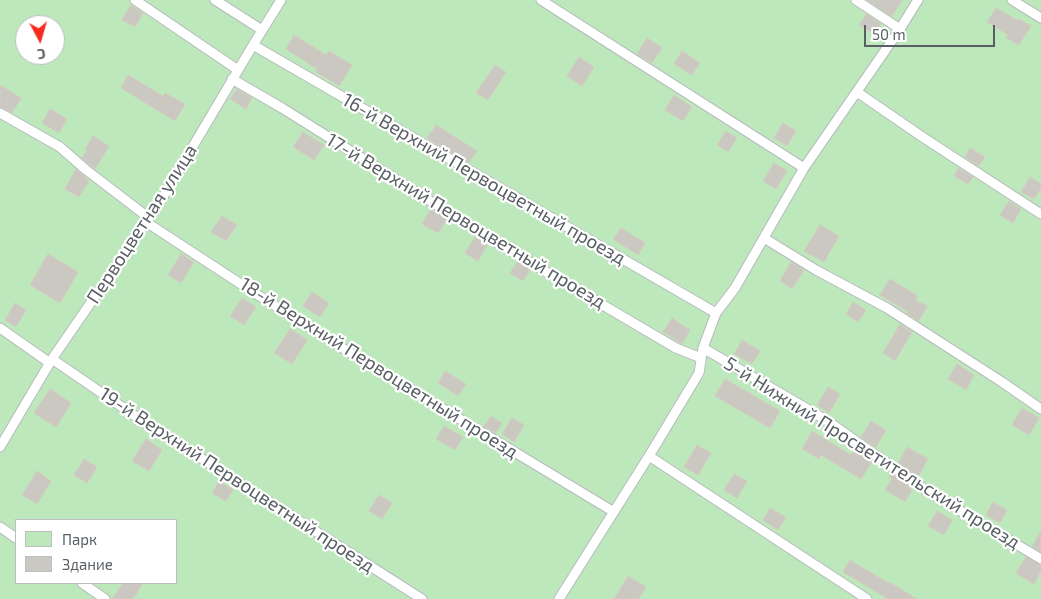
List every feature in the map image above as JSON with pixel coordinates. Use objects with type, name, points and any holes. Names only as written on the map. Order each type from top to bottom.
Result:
[{"type":"lane","points":[[135,0],[238,70]]},
{"type":"lane","points":[[215,0],[262,30]]},
{"type":"lane","name":"Первоцветная улица","points":[[0,447],[51,361],[160,202],[252,45],[281,0]]},
{"type":"lane","points":[[541,0],[804,168]]},
{"type":"lane","points":[[856,0],[900,29]]},
{"type":"lane","points":[[559,599],[649,456],[699,372],[703,348],[716,313],[735,288],[804,168],[918,0]]},
{"type":"lane","points":[[1012,0],[1041,18]]},
{"type":"lane","name":"16-й Верхний Первоцветный проезд","points":[[252,45],[716,313]]},
{"type":"lane","name":"17-й Верхний Первоцветный проезд","points":[[232,80],[291,113],[508,249],[676,348],[701,358]]},
{"type":"lane","points":[[857,92],[1041,214]]},
{"type":"lane","name":"18-й Верхний Первоцветный проезд","points":[[0,113],[60,146],[85,169],[148,220],[253,292],[614,512]]},
{"type":"lane","points":[[764,238],[816,270],[887,308],[1041,409]]},
{"type":"lane","name":"19-й Верхний Первоцветный проезд","points":[[0,328],[422,599]]},
{"type":"lane","name":"5-й Нижний Просветительский проезд","points":[[703,348],[826,420],[927,491],[1041,558]]},
{"type":"lane","points":[[649,456],[867,599]]},
{"type":"lane","points":[[0,527],[15,537]]},
{"type":"lane","points":[[83,584],[105,599]]},
{"type":"green space","points":[[0,0],[1041,0],[1041,599],[0,599]]},
{"type":"building","points":[[867,0],[902,0],[892,16]]},
{"type":"building","points":[[131,5],[143,13],[135,27],[122,20]]},
{"type":"building","points":[[996,8],[1031,26],[1019,45],[1006,38],[1008,35],[987,22]]},
{"type":"building","points":[[866,14],[881,24],[874,34],[859,25]]},
{"type":"building","points":[[294,35],[326,55],[329,51],[352,65],[339,86],[316,72],[317,69],[286,49]]},
{"type":"building","points":[[647,38],[662,48],[652,63],[637,54]]},
{"type":"building","points":[[682,51],[700,63],[692,75],[674,64]]},
{"type":"building","points":[[579,57],[594,67],[582,86],[567,76]]},
{"type":"building","points":[[495,65],[506,72],[488,100],[476,93]]},
{"type":"building","points":[[128,75],[163,96],[165,93],[185,104],[175,121],[121,88]]},
{"type":"building","points":[[0,85],[21,98],[12,113],[0,107]]},
{"type":"building","points":[[237,89],[252,98],[246,109],[230,99]]},
{"type":"building","points":[[674,95],[692,107],[683,121],[665,110]]},
{"type":"building","points":[[50,109],[67,119],[59,133],[42,123]]},
{"type":"building","points":[[783,123],[796,131],[787,146],[774,138]]},
{"type":"building","points":[[436,125],[477,151],[469,163],[427,138]]},
{"type":"building","points":[[726,131],[737,138],[728,152],[717,145]]},
{"type":"building","points":[[303,132],[324,145],[314,160],[293,147]]},
{"type":"building","points":[[93,136],[109,146],[95,169],[82,158]]},
{"type":"building","points":[[970,148],[985,157],[979,166],[965,157]]},
{"type":"building","points":[[774,163],[787,171],[776,189],[763,181]]},
{"type":"building","points":[[958,168],[973,177],[968,184],[954,176]]},
{"type":"building","points":[[76,169],[89,181],[79,197],[65,189]]},
{"type":"building","points":[[1030,177],[1041,184],[1041,188],[1034,199],[1021,192]]},
{"type":"building","points":[[1009,201],[1021,209],[1013,223],[1000,215]]},
{"type":"building","points":[[431,209],[447,219],[438,233],[422,224]]},
{"type":"building","points":[[222,216],[237,225],[226,241],[211,232]]},
{"type":"building","points":[[820,225],[839,236],[824,262],[804,251]]},
{"type":"building","points":[[621,228],[645,243],[638,255],[613,239]]},
{"type":"building","points":[[475,237],[487,245],[478,261],[465,253]]},
{"type":"building","points":[[48,254],[78,272],[60,303],[30,285]]},
{"type":"building","points":[[181,254],[194,262],[181,283],[168,275]]},
{"type":"building","points":[[517,262],[530,270],[523,281],[510,273]]},
{"type":"building","points":[[791,262],[804,270],[792,289],[780,281]]},
{"type":"building","points":[[890,279],[918,296],[915,300],[927,306],[919,321],[880,295]]},
{"type":"building","points":[[312,292],[329,303],[320,317],[303,306]]},
{"type":"building","points":[[242,298],[256,307],[244,325],[230,316]]},
{"type":"building","points":[[853,302],[866,310],[858,322],[846,314]]},
{"type":"building","points":[[15,303],[26,310],[16,327],[5,320]]},
{"type":"building","points":[[672,318],[690,330],[682,344],[663,332]]},
{"type":"building","points":[[900,324],[912,332],[895,361],[883,353]]},
{"type":"building","points":[[290,329],[307,340],[292,364],[274,353]]},
{"type":"building","points":[[742,340],[760,351],[752,364],[734,354]]},
{"type":"building","points":[[957,364],[974,375],[966,390],[948,379]]},
{"type":"building","points":[[445,371],[466,384],[458,396],[438,383]]},
{"type":"building","points":[[725,379],[780,411],[770,428],[715,396]]},
{"type":"building","points":[[828,387],[840,394],[829,413],[817,405]]},
{"type":"building","points":[[50,389],[71,403],[56,427],[34,413]]},
{"type":"building","points":[[1022,408],[1039,418],[1029,435],[1012,425]]},
{"type":"building","points":[[491,416],[502,423],[496,433],[484,426]]},
{"type":"building","points":[[512,418],[524,425],[514,442],[502,434]]},
{"type":"building","points":[[871,421],[886,430],[876,447],[861,437]]},
{"type":"building","points":[[444,426],[463,437],[455,450],[436,439]]},
{"type":"building","points":[[812,431],[851,455],[855,448],[873,460],[861,479],[821,455],[819,459],[802,449]]},
{"type":"building","points":[[146,439],[162,450],[149,471],[132,461]]},
{"type":"building","points":[[697,445],[711,453],[698,475],[684,467]]},
{"type":"building","points":[[907,447],[928,459],[918,477],[898,463]]},
{"type":"building","points":[[84,459],[97,467],[87,483],[74,475]]},
{"type":"building","points":[[37,471],[51,481],[37,504],[22,495]]},
{"type":"building","points":[[891,473],[912,490],[905,502],[885,490],[892,479],[889,477]]},
{"type":"building","points":[[734,474],[747,481],[737,498],[724,490]]},
{"type":"building","points":[[219,481],[233,490],[226,501],[212,493]]},
{"type":"building","points":[[379,495],[392,503],[382,519],[369,511]]},
{"type":"building","points":[[993,502],[1007,510],[1000,523],[986,515]]},
{"type":"building","points":[[770,508],[786,517],[778,530],[763,520]]},
{"type":"building","points":[[937,511],[952,520],[944,535],[928,526]]},
{"type":"building","points":[[1041,531],[1041,552],[1032,546]]},
{"type":"building","points":[[1026,557],[1041,565],[1041,571],[1034,584],[1016,573]]},
{"type":"building","points":[[850,560],[917,599],[888,599],[843,572]]},
{"type":"building","points":[[628,576],[646,587],[639,599],[614,599]]},
{"type":"building","points":[[122,584],[142,584],[133,599],[112,599]]}]
